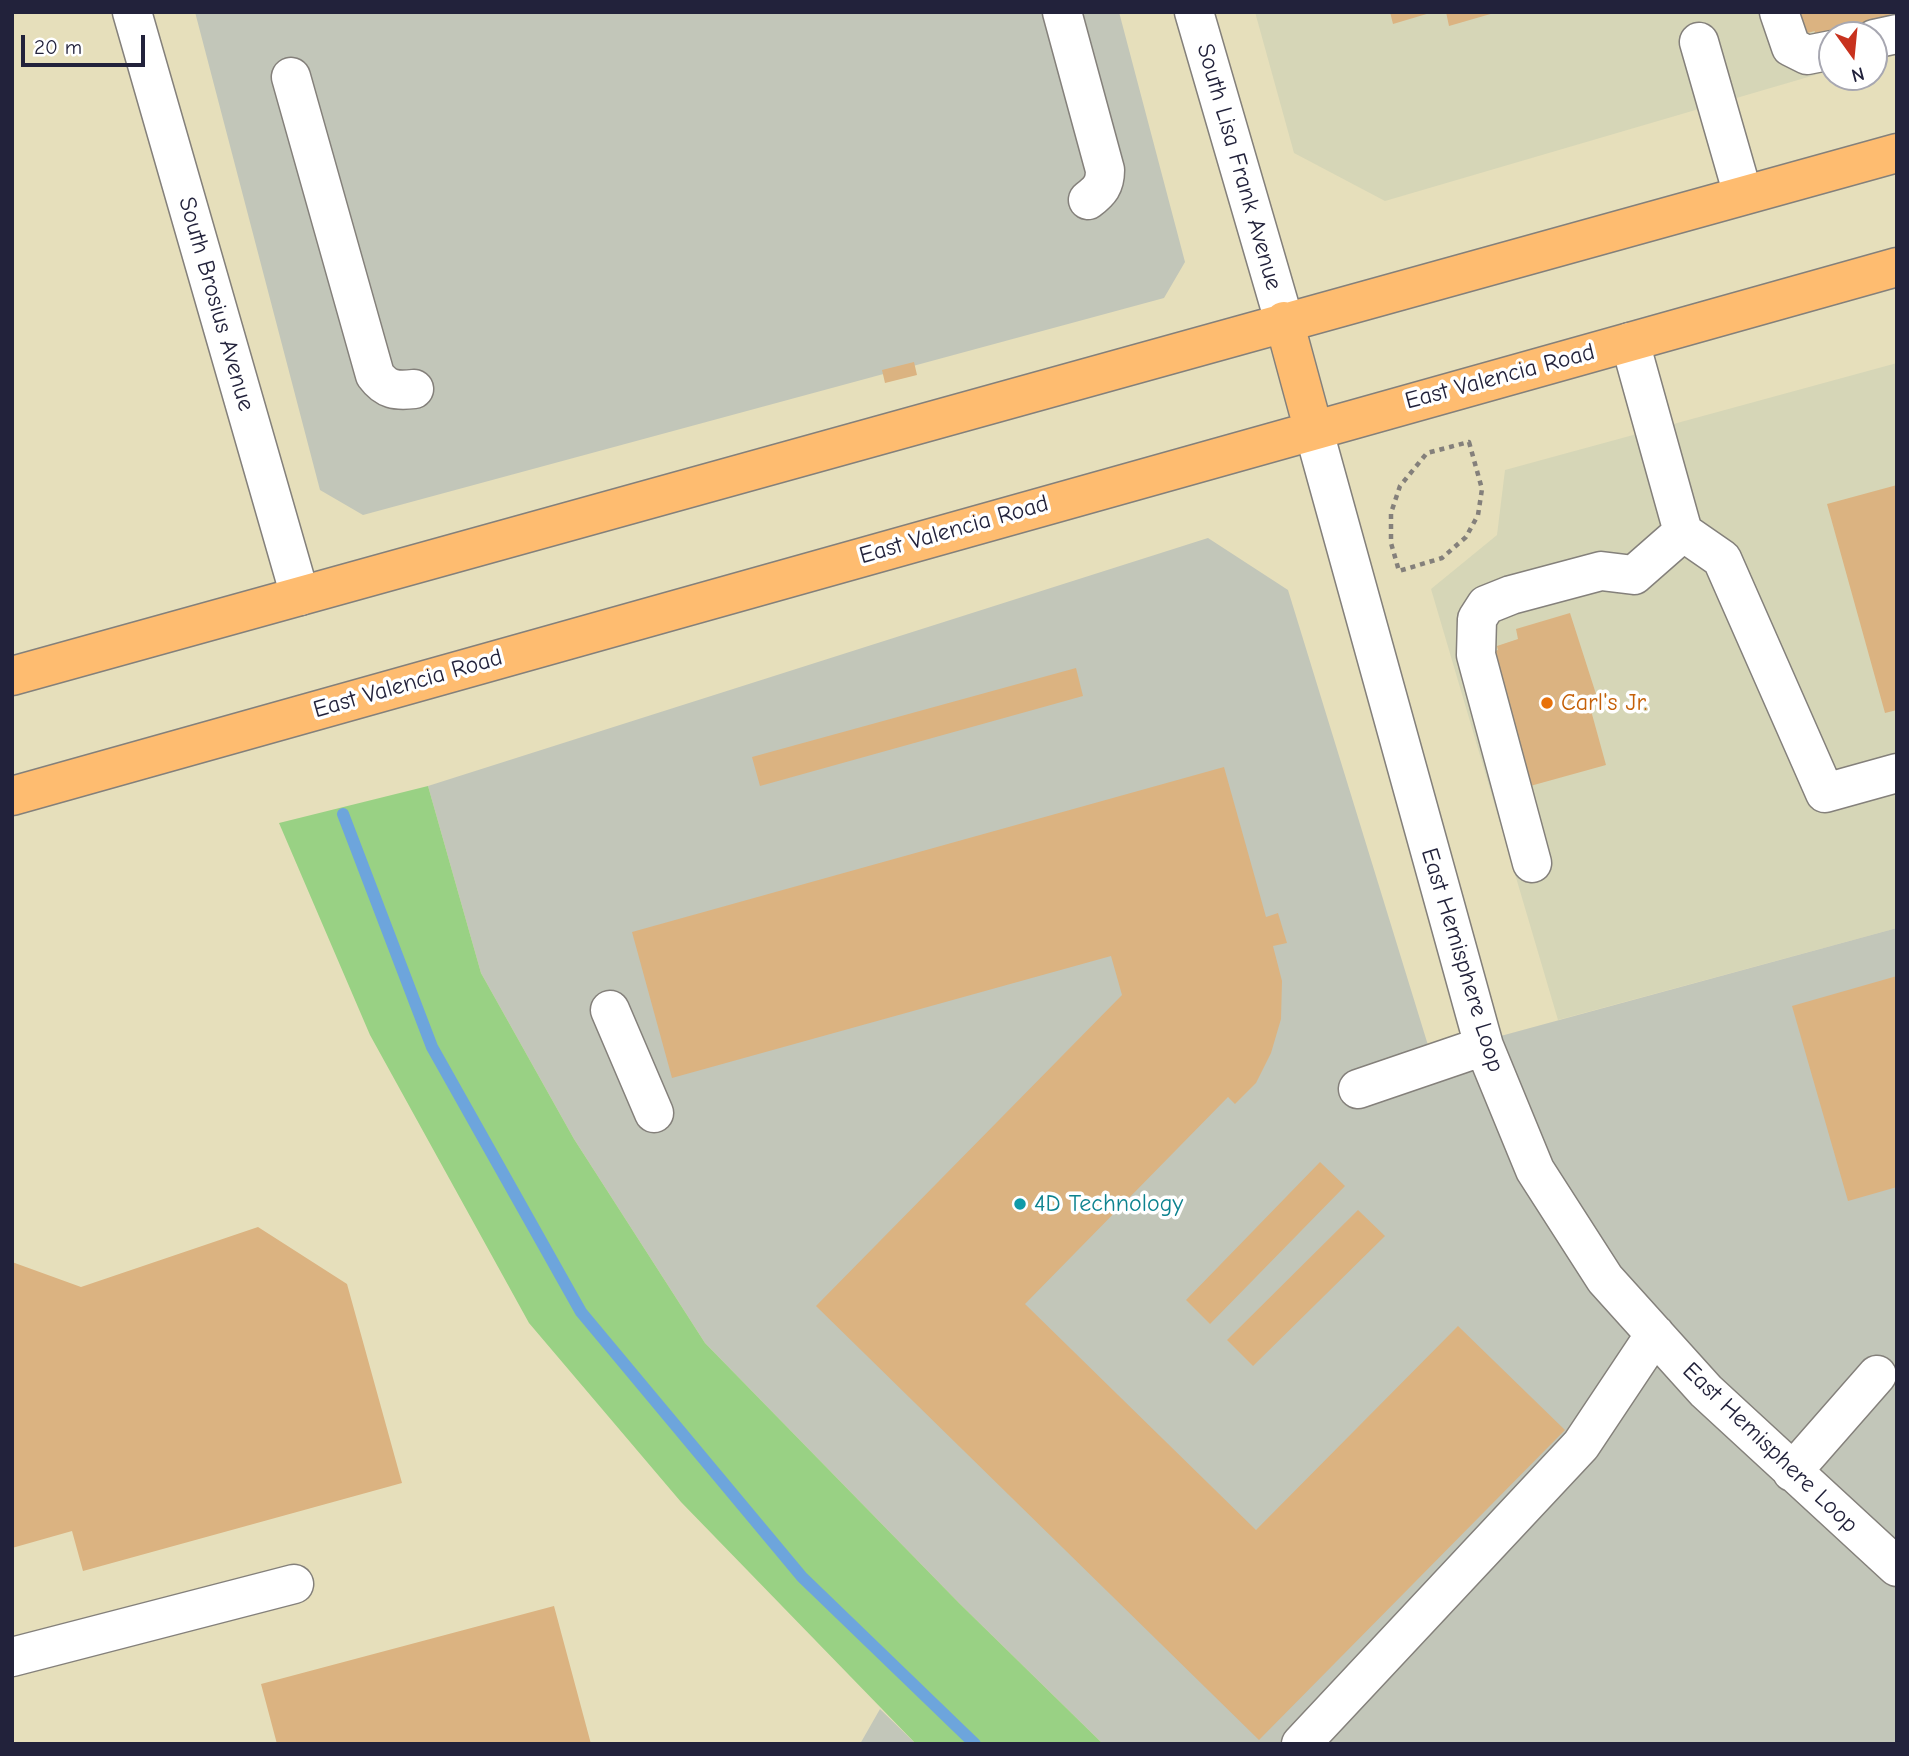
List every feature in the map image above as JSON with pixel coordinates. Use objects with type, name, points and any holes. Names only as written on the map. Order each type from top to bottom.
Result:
[{"type":"main road","points":[[12,676],[1897,153]]},
{"type":"main road","name":"East Valencia Road","points":[[12,796],[1897,267]]},
{"type":"main road","points":[[1284,321],[1313,429]]},
{"type":"main road","points":[[12,811],[138,760]]},
{"type":"street","name":"South Brosius Avenue","points":[[132,12],[300,596]]},
{"type":"street","points":[[1062,12],[1105,170],[1105,181],[1100,191],[1088,200]]},
{"type":"street","name":"South Lisa Frank Avenue","points":[[1194,12],[1284,321]]},
{"type":"street","points":[[1779,12],[1791,47],[1807,55],[1818,53]]},
{"type":"street","points":[[1699,42],[1743,195]]},
{"type":"street","points":[[291,77],[375,375],[383,386],[397,391],[414,389]]},
{"type":"street","points":[[1630,342],[1683,532],[1722,559],[1825,793],[1897,773]]},
{"type":"street","name":"East Hemisphere Loop","points":[[1313,429],[1483,1046],[1535,1170],[1605,1279],[1706,1391],[1897,1567]]},
{"type":"street","points":[[1532,863],[1476,655],[1477,619],[1486,605],[1511,595],[1601,571],[1634,575],[1683,532]]},
{"type":"street","points":[[610,1010],[654,1113]]},
{"type":"street","points":[[1358,1089],[1483,1046]]},
{"type":"street","points":[[1301,1744],[1581,1445],[1655,1334]]},
{"type":"street","points":[[1792,1472],[1877,1375]]},
{"type":"street","points":[[12,1657],[293,1584]]},
{"type":"path","points":[[1469,442],[1482,489],[1479,515],[1466,537],[1441,558],[1399,571],[1391,543],[1391,513],[1400,486],[1427,453],[1469,442]]},
{"type":"shaded area","points":[[195,12],[1119,12],[1185,262],[1164,298],[363,515],[320,490]]},
{"type":"shaded area","points":[[1255,12],[1897,12],[1897,51],[1888,45],[1888,21],[1818,21],[1818,74],[1385,201],[1294,153]]},
{"type":"shaded area","points":[[1897,363],[1897,928],[1558,1020],[1431,589],[1497,535],[1505,470]]},
{"type":"shaded area","points":[[1208,538],[1288,590],[1431,1055],[1897,928],[1897,1744],[1103,1744],[959,1603],[705,1343],[574,1139],[481,973],[428,786]]},
{"type":"shaded area","points":[[880,1709],[916,1744],[860,1744]]},
{"type":"green space","points":[[428,786],[481,973],[574,1139],[705,1343],[959,1603],[1103,1744],[916,1744],[681,1502],[529,1323],[370,1035],[279,823]]},
{"type":"building","points":[[1390,12],[1430,12],[1430,13],[1393,24]]},
{"type":"building","points":[[1446,12],[1494,12],[1494,13],[1449,26]]},
{"type":"building","points":[[1794,12],[1889,12],[1891,18],[1880,21],[1818,21],[1818,37],[1812,39],[1815,31],[1800,35]]},
{"type":"building","points":[[914,362],[917,375],[885,383],[882,370]]},
{"type":"building","points":[[1897,485],[1897,710],[1885,713],[1827,504]]},
{"type":"building","name":"Carl's Jr.","points":[[1570,613],[1596,694],[1587,696],[1606,765],[1523,788],[1492,652],[1498,650],[1497,646],[1518,639],[1516,629]]},
{"type":"building","points":[[1076,668],[1083,696],[760,786],[752,757]]},
{"type":"building","name":"4D Technology","points":[[1224,767],[1266,917],[1278,913],[1287,943],[1273,946],[1282,981],[1281,1019],[1271,1053],[1256,1083],[1235,1104],[1228,1097],[1025,1304],[1256,1530],[1458,1326],[1565,1430],[1259,1740],[816,1306],[1122,995],[1111,956],[672,1078],[632,932]]},
{"type":"building","points":[[1897,976],[1897,1187],[1848,1201],[1792,1006]]},
{"type":"building","points":[[1320,1162],[1345,1186],[1210,1324],[1186,1300]]},
{"type":"building","points":[[1358,1210],[1385,1236],[1253,1366],[1227,1340]]},
{"type":"building","points":[[258,1227],[347,1284],[402,1483],[83,1571],[72,1531],[12,1548],[12,1262],[81,1287]]},
{"type":"building","points":[[554,1606],[591,1744],[277,1744],[261,1684]]},
{"type":"waterway","points":[[343,814],[432,1047],[581,1312],[802,1577],[975,1744]]},
{"type":"place","name":"Carl's Jr.","points":[[1547,703]]},
{"type":"place","name":"4D Technology","points":[[1020,1204]]}]
